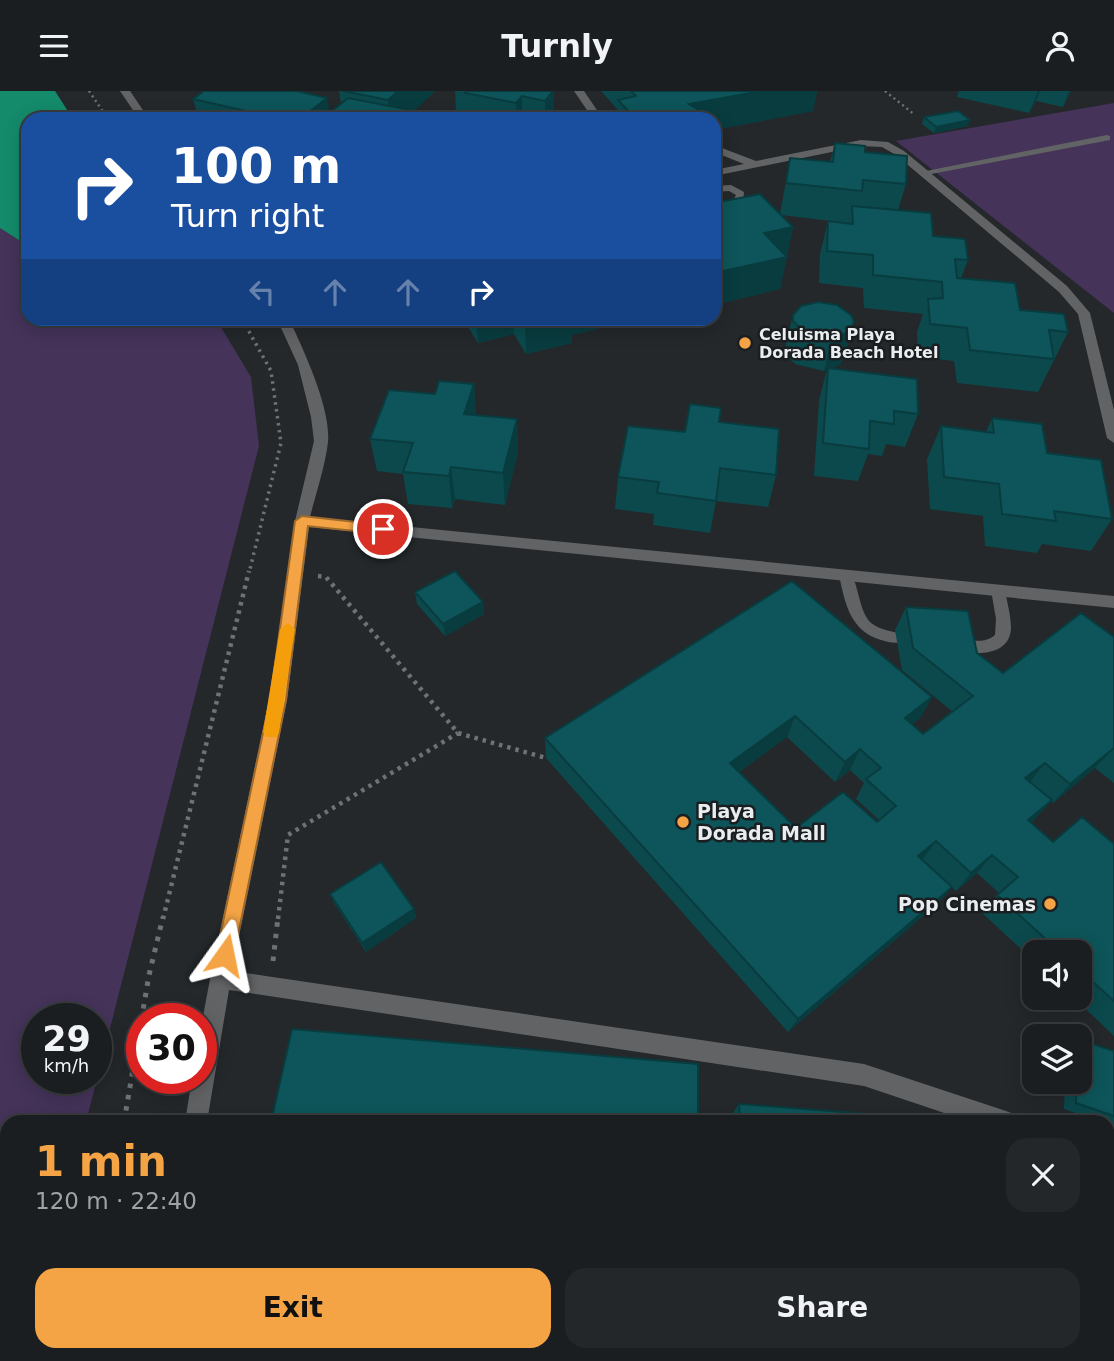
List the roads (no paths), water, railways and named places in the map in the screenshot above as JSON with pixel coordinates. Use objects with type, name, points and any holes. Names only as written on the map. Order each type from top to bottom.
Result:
[{"type":"street","points":[[125,91],[139,112]]},
{"type":"street","points":[[579,91],[593,112]]},
{"type":"street","points":[[721,172],[860,143],[884,144],[926,172],[1063,289],[1084,313],[1114,438]]},
{"type":"street","points":[[721,151],[756,165]]},
{"type":"street","points":[[197,1115],[220,979],[278,700],[302,521],[321,441],[318,417],[304,365],[286,326]]},
{"type":"street","points":[[302,521],[1114,602]]},
{"type":"street","points":[[220,979],[864,1075],[985,1115]]},
{"type":"lane","points":[[926,172],[1107,138]]},
{"type":"lane","points":[[721,189],[731,188],[741,194],[738,201],[721,206]]},
{"type":"lane","points":[[846,575],[853,608],[860,622],[878,636],[897,638]]},
{"type":"lane","points":[[958,645],[983,649],[1002,640],[1005,630],[998,590]]},
{"type":"place","name":"Celuisma Playa Dorada Beach Hotel","points":[[745,343]]},
{"type":"place","name":"Playa Dorada Mall","points":[[683,822]]},
{"type":"place","name":"Pop Cinemas","points":[[1050,904]]}]
